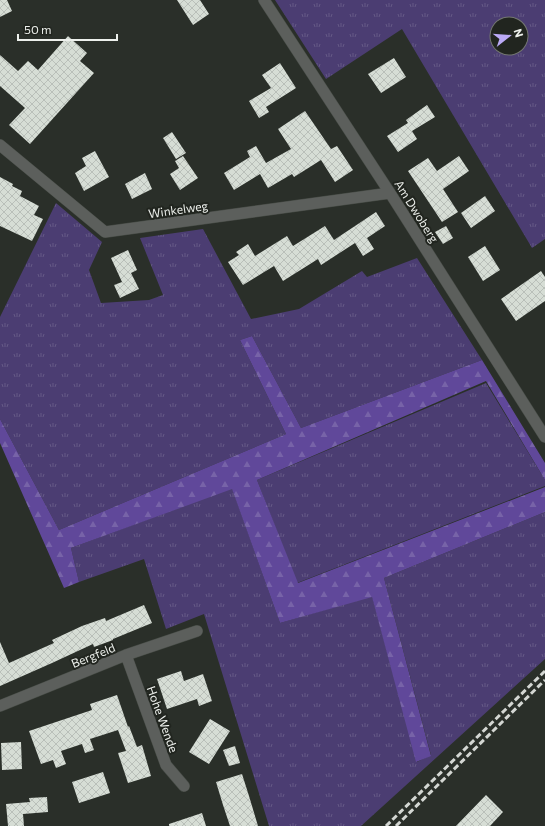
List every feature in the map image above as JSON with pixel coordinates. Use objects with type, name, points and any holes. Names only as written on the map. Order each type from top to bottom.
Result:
[{"type":"street","name":"Am Dwoberg","points":[[264,0],[390,193],[545,437]]},
{"type":"street","name":"Winkelweg","points":[[0,145],[105,232],[390,193]]},
{"type":"street","name":"Bergfeld","points":[[0,706],[126,655],[197,632]]},
{"type":"street","name":"Hohe Wende","points":[[126,655],[166,765],[184,786]]},
{"type":"green space","points":[[275,0],[545,0],[545,239],[532,248],[402,29],[326,79]]},
{"type":"green space","points":[[56,203],[102,242],[89,270],[101,303],[149,300],[163,295],[140,238],[203,229],[251,319],[299,309],[362,271],[367,277],[417,258],[482,360],[301,428],[252,336],[240,340],[286,434],[59,530],[0,419],[0,317]]},
{"type":"green space","points":[[252,336],[301,428],[482,360],[545,463],[545,480],[486,381],[257,480],[298,583],[545,487],[545,512],[384,578],[431,756],[416,762],[372,597],[280,623],[232,489],[71,548],[79,582],[64,588],[0,443],[0,419],[59,530],[286,434],[240,340]]},
{"type":"green space","points":[[486,383],[545,480],[545,486],[297,583],[257,480]]},
{"type":"green space","points":[[232,488],[280,623],[372,596],[417,762],[431,755],[384,578],[545,512],[545,659],[361,826],[269,826],[204,614],[166,629],[144,559],[79,582],[71,548]]},
{"type":"building","points":[[0,0],[7,0],[12,11],[0,17]]},
{"type":"building","points":[[177,0],[200,0],[209,14],[193,25]]},
{"type":"building","points":[[68,36],[87,53],[80,61],[94,73],[30,144],[9,125],[25,108],[0,86],[0,55],[18,71],[28,61],[38,70]]},
{"type":"building","points":[[394,58],[406,77],[381,93],[368,74]]},
{"type":"building","points":[[280,63],[296,88],[266,107],[269,112],[259,118],[249,101],[271,88],[262,75]]},
{"type":"building","points":[[427,105],[435,117],[412,131],[417,139],[398,152],[387,136],[408,123],[406,120]]},
{"type":"building","points":[[305,111],[331,149],[337,146],[353,170],[335,182],[321,160],[294,177],[292,174],[268,188],[260,174],[234,190],[224,173],[250,157],[247,151],[256,146],[266,163],[291,149],[278,129]]},
{"type":"building","points":[[172,132],[186,153],[176,159],[163,138]]},
{"type":"building","points":[[95,151],[109,177],[84,191],[75,173],[86,166],[82,158]]},
{"type":"building","points":[[183,156],[198,178],[180,190],[170,174],[179,168],[175,161]]},
{"type":"building","points":[[459,156],[469,171],[443,189],[458,212],[442,222],[408,171],[428,158],[437,171]]},
{"type":"building","points":[[145,173],[152,189],[132,199],[125,184]]},
{"type":"building","points":[[0,177],[22,191],[20,196],[39,206],[34,215],[43,219],[32,241],[0,226]]},
{"type":"building","points":[[485,196],[495,211],[471,228],[461,213]]},
{"type":"building","points":[[376,212],[385,226],[367,238],[374,249],[363,256],[355,243],[321,265],[318,259],[283,281],[274,266],[243,285],[228,262],[239,255],[236,252],[248,244],[255,256],[287,236],[293,246],[325,226],[334,240]]},
{"type":"building","points":[[446,226],[453,238],[443,244],[435,232]]},
{"type":"building","points":[[485,246],[500,270],[483,281],[468,257]]},
{"type":"building","points":[[128,250],[137,270],[131,273],[139,289],[120,298],[114,285],[122,282],[111,258]]},
{"type":"building","points":[[541,271],[545,277],[545,301],[516,321],[501,299]]},
{"type":"building","points":[[144,605],[152,623],[94,647],[93,644],[0,686],[0,642],[9,663],[54,643],[52,640],[82,626],[105,618],[106,621]]},
{"type":"building","points":[[181,671],[184,681],[203,674],[212,701],[199,706],[197,699],[167,709],[157,679]]},
{"type":"building","points":[[117,695],[128,727],[129,726],[137,747],[142,745],[151,776],[128,783],[118,753],[126,751],[118,730],[90,739],[94,750],[85,753],[82,744],[61,751],[66,764],[56,768],[53,760],[41,764],[29,731],[92,710],[90,704]]},
{"type":"building","points":[[210,719],[230,731],[209,764],[189,752]]},
{"type":"building","points":[[21,742],[22,769],[2,770],[1,743]]},
{"type":"building","points":[[235,746],[240,763],[229,766],[223,750]]},
{"type":"building","points":[[103,772],[110,793],[79,803],[72,782]]},
{"type":"building","points":[[242,774],[258,826],[230,826],[223,805],[216,782]]},
{"type":"building","points":[[486,795],[503,812],[490,826],[456,826]]},
{"type":"building","points":[[47,797],[48,812],[23,814],[24,826],[8,826],[6,804],[30,802],[29,798]]},
{"type":"building","points":[[202,813],[206,826],[169,826],[169,824]]},
{"type":"railway","points":[[386,826],[545,671]]},
{"type":"railway","points":[[396,826],[545,680]]}]
